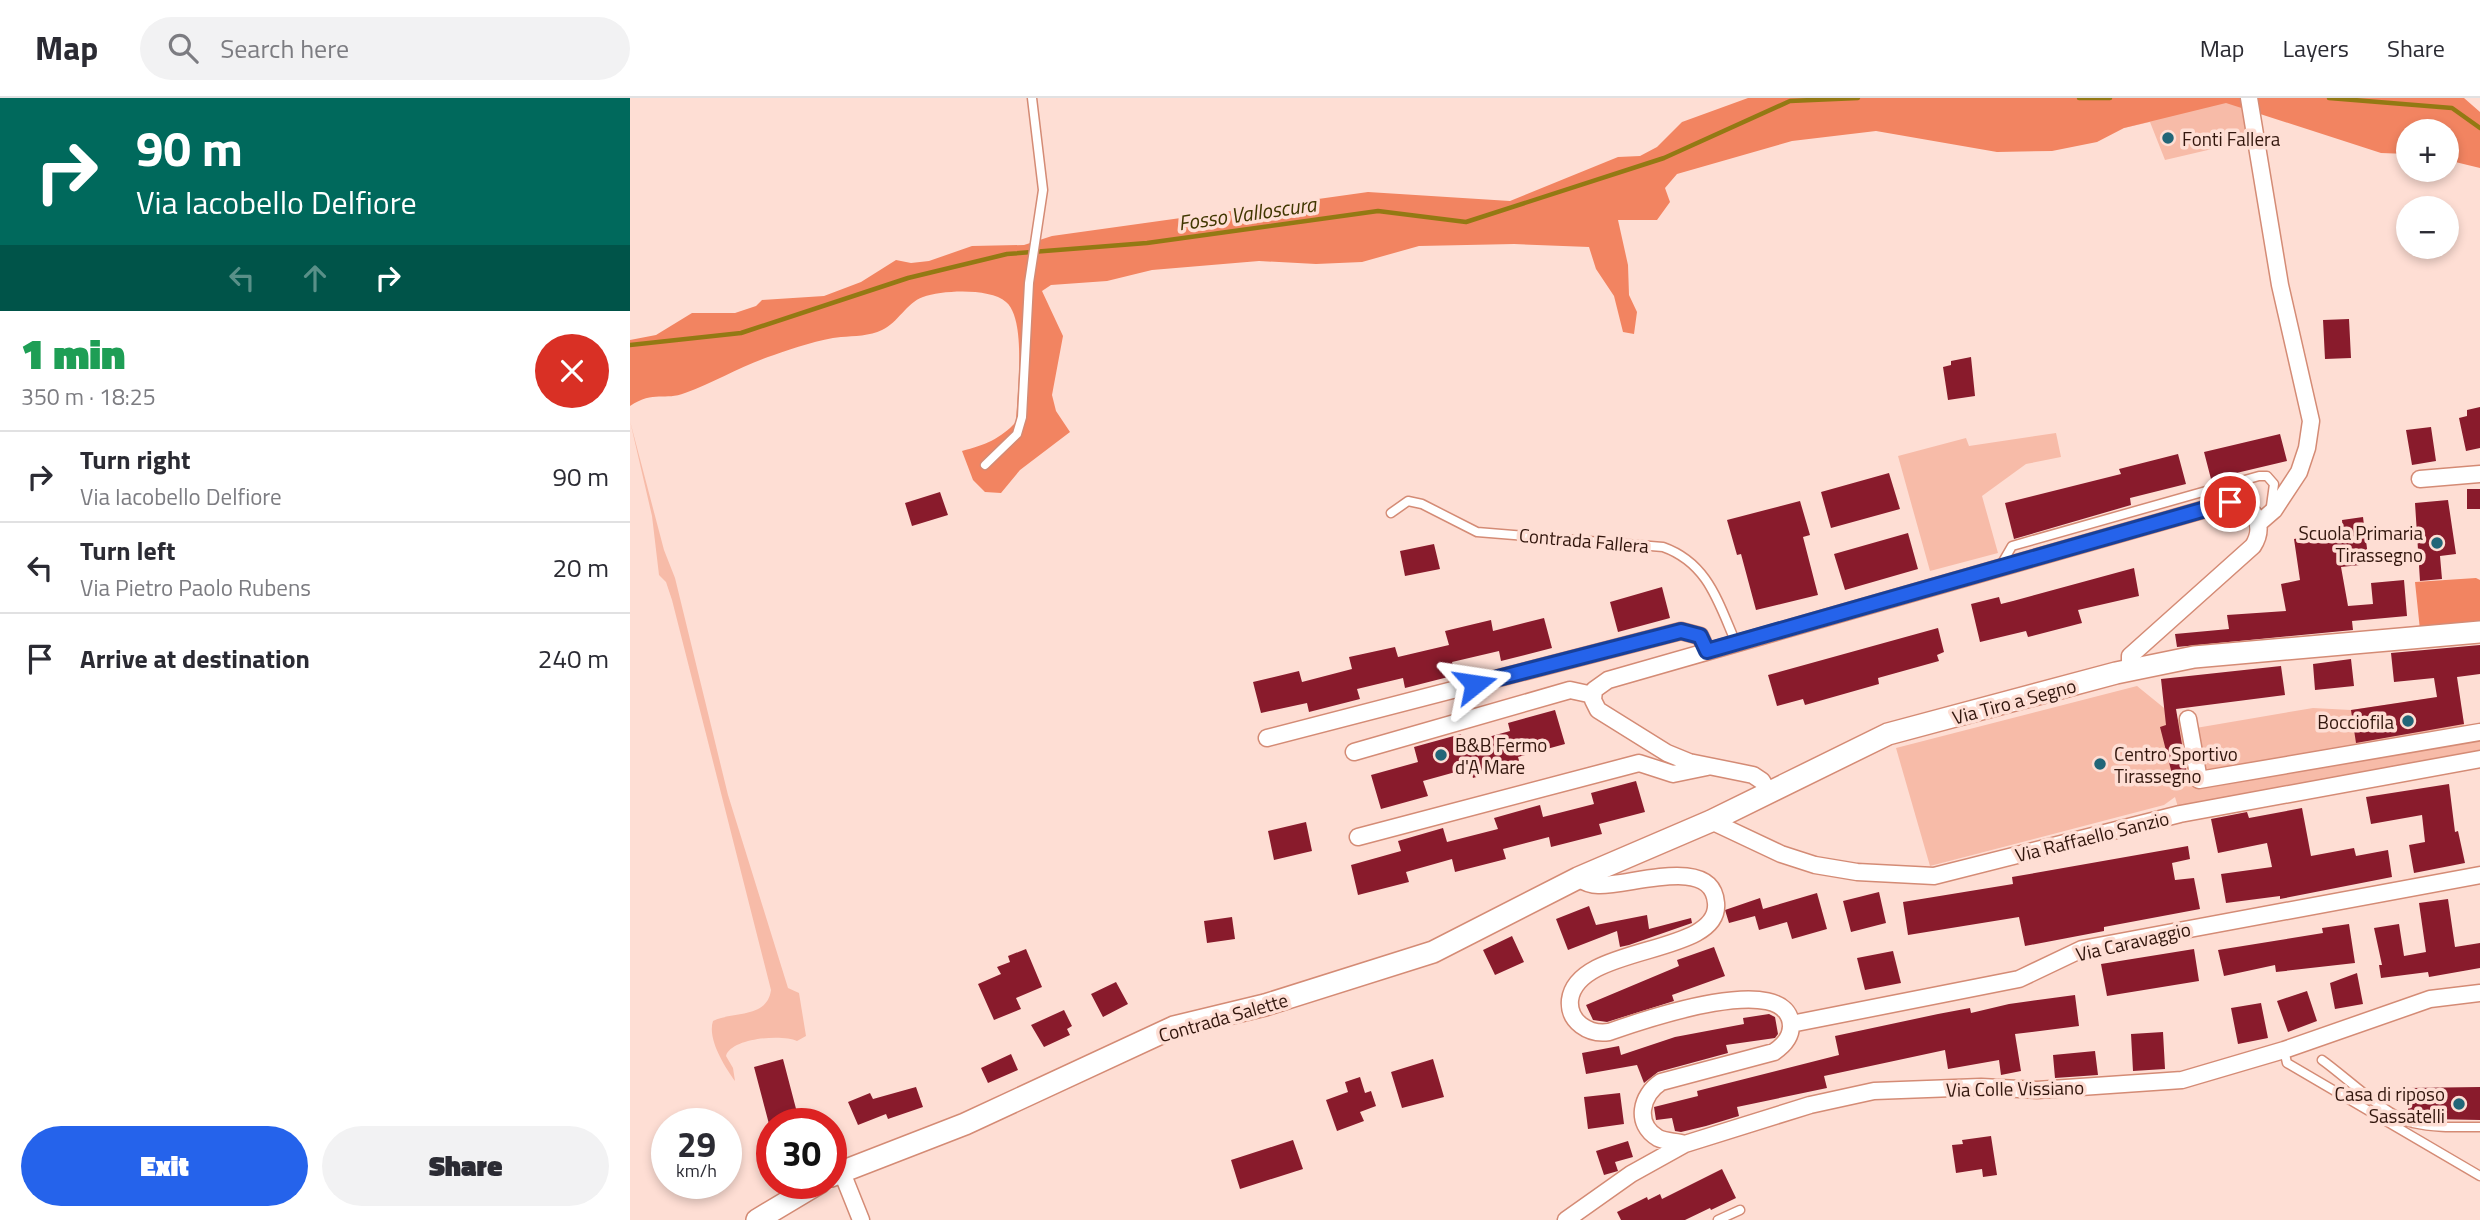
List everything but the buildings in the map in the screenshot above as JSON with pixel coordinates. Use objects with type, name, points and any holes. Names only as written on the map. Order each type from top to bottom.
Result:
[{"type":"main road","name":"Via Tiro a Segno","points":[[1578,878],[1711,821],[1888,734],[2194,657],[2480,632]]},
{"type":"main road","name":"Contrada Salette","points":[[847,1169],[965,1124],[1174,1027],[1265,1005],[1433,952],[1578,878]]},
{"type":"main road","points":[[757,1220],[792,1199]]},
{"type":"street","points":[[2130,671],[2130,656],[2252,545],[2263,520],[2299,472],[2307,448],[2311,421],[2280,285],[2249,98]]},
{"type":"street","points":[[2420,479],[2480,474]]},
{"type":"street","points":[[1769,793],[1754,775],[1708,766],[1667,753],[1620,726],[1598,710],[1593,695],[1597,686],[1605,681],[1707,651],[2230,502],[2248,507],[2263,520]]},
{"type":"street","points":[[1267,738],[1681,631],[1700,636],[1707,651]]},
{"type":"street","points":[[1354,752],[1570,690],[1593,695]]},
{"type":"street","points":[[2188,719],[2199,780],[2480,732]]},
{"type":"street","name":"Via Raffaello Sanzio","points":[[1711,821],[1781,854],[1815,865],[1857,872],[1934,876],[2180,814],[2480,759]]},
{"type":"street","points":[[1358,837],[1639,763],[1673,774],[1708,766]]},
{"type":"street","points":[[1578,878],[1597,885],[1686,875],[1706,882],[1716,901],[1715,914],[1704,930],[1619,960],[1580,981],[1573,992],[1570,1006],[1582,1027],[1603,1033],[1723,1001],[1762,999],[1781,1006],[1791,1024],[1786,1042],[1774,1052],[1661,1082],[1652,1088],[1643,1105],[1646,1125],[1658,1138],[1685,1144]]},
{"type":"street","name":"Via Caravaggio","points":[[1791,1024],[2019,979],[2082,949],[2480,875]]},
{"type":"street","name":"Via Colle Vissiano","points":[[1566,1220],[1632,1174],[1685,1144],[1810,1105],[1874,1091],[1981,1087],[2037,1090],[2182,1080],[2284,1050],[2430,999],[2480,993]]},
{"type":"street","points":[[847,1194],[861,1220]]},
{"type":"lane","points":[[985,466],[1017,434],[1022,417],[1028,283],[1037,242],[1043,190],[1032,98]]},
{"type":"lane","points":[[2000,568],[2012,545],[2259,476],[2267,476],[2274,484],[2263,520]]},
{"type":"lane","name":"Contrada Fallera","points":[[1391,513],[1401,503],[1408,501],[1422,504],[1477,531],[1663,547],[1679,552],[1697,565],[1710,586],[1736,643]]},
{"type":"lane","points":[[2284,1050],[2287,1063],[2480,1176]]},
{"type":"lane","points":[[2322,1060],[2386,1108],[2411,1122],[2480,1128]]},
{"type":"lane","points":[[1718,1220],[1740,1210]]},
{"type":"shaded area","points":[[1748,98],[2464,98],[2480,112],[2480,168],[2459,163],[2459,119],[2396,119],[2396,154],[2381,153],[2226,103],[2124,128],[2097,142],[2052,151],[1997,152],[1876,131],[1792,141],[1677,174],[1665,188],[1670,202],[1657,220],[1618,220],[1628,265],[1629,295],[1637,312],[1634,334],[1623,332],[1614,296],[1596,269],[1589,247],[1514,244],[1419,246],[1362,262],[1316,264],[1259,261],[1152,270],[1107,281],[1051,285],[1042,291],[1063,336],[1052,395],[1056,411],[1070,432],[1020,470],[1001,493],[985,492],[973,480],[962,451],[992,441],[1016,422],[1019,359],[1017,324],[1006,302],[989,294],[954,292],[923,297],[888,327],[877,332],[807,344],[763,359],[685,393],[646,398],[630,406],[630,340],[656,335],[692,313],[735,313],[756,306],[762,300],[824,296],[861,282],[896,260],[911,263],[929,261],[972,246],[1024,245],[1052,236],[1368,192],[1510,201],[1618,157],[1640,156],[1657,147],[1682,122]]},
{"type":"shaded area","points":[[2097,98],[2252,98],[2255,139],[2165,160],[2150,122],[2124,128]]},
{"type":"shaded area","points":[[630,421],[664,550],[675,578],[728,795],[788,988],[799,993],[806,1036],[797,1041],[769,1038],[737,1045],[726,1056],[733,1068],[735,1081],[722,1061],[712,1036],[713,1021],[756,1010],[763,1006],[771,990],[672,600],[666,582],[659,575],[652,516]]},
{"type":"shaded area","points":[[2056,433],[2061,457],[2026,464],[1982,496],[1998,553],[1930,571],[1898,456],[1966,438],[1969,446]]},
{"type":"shaded area","points":[[2476,578],[2480,580],[2480,625],[2420,630],[2415,582]]},
{"type":"shaded area","name":"Centro Sportivo Tirassegno","points":[[2137,686],[2190,729],[2313,708],[2351,710],[2459,694],[2466,736],[2480,732],[2480,759],[2180,814],[2175,797],[2164,805],[1930,866],[1896,748]]},
{"type":"waterway","name":"Fosso Valloscura","points":[[630,345],[741,333],[908,278],[1007,254],[1147,243],[1378,211],[1466,222],[1664,158],[1790,101],[1858,98]]},
{"type":"waterway","name":"Fosso Valloscura","points":[[2079,98],[2110,98]]},
{"type":"waterway","name":"Fosso Valloscura","points":[[2329,98],[2452,108],[2480,128]]},
{"type":"place","name":"Fonti Fallera","points":[[2168,138]]},
{"type":"place","name":"Scuola Primaria Tirassegno","points":[[2437,543]]},
{"type":"place","name":"Bocciofila","points":[[2408,721]]},
{"type":"place","name":"B&B Fermo d'A Mare","points":[[1441,755]]},
{"type":"place","name":"Centro Sportivo Tirassegno","points":[[2100,764]]},
{"type":"place","name":"Casa di riposo Sassatelli","points":[[2459,1104]]},
{"type":"route","points":[[1475,684],[1681,631],[1700,636],[1707,651],[2230,502]]}]
